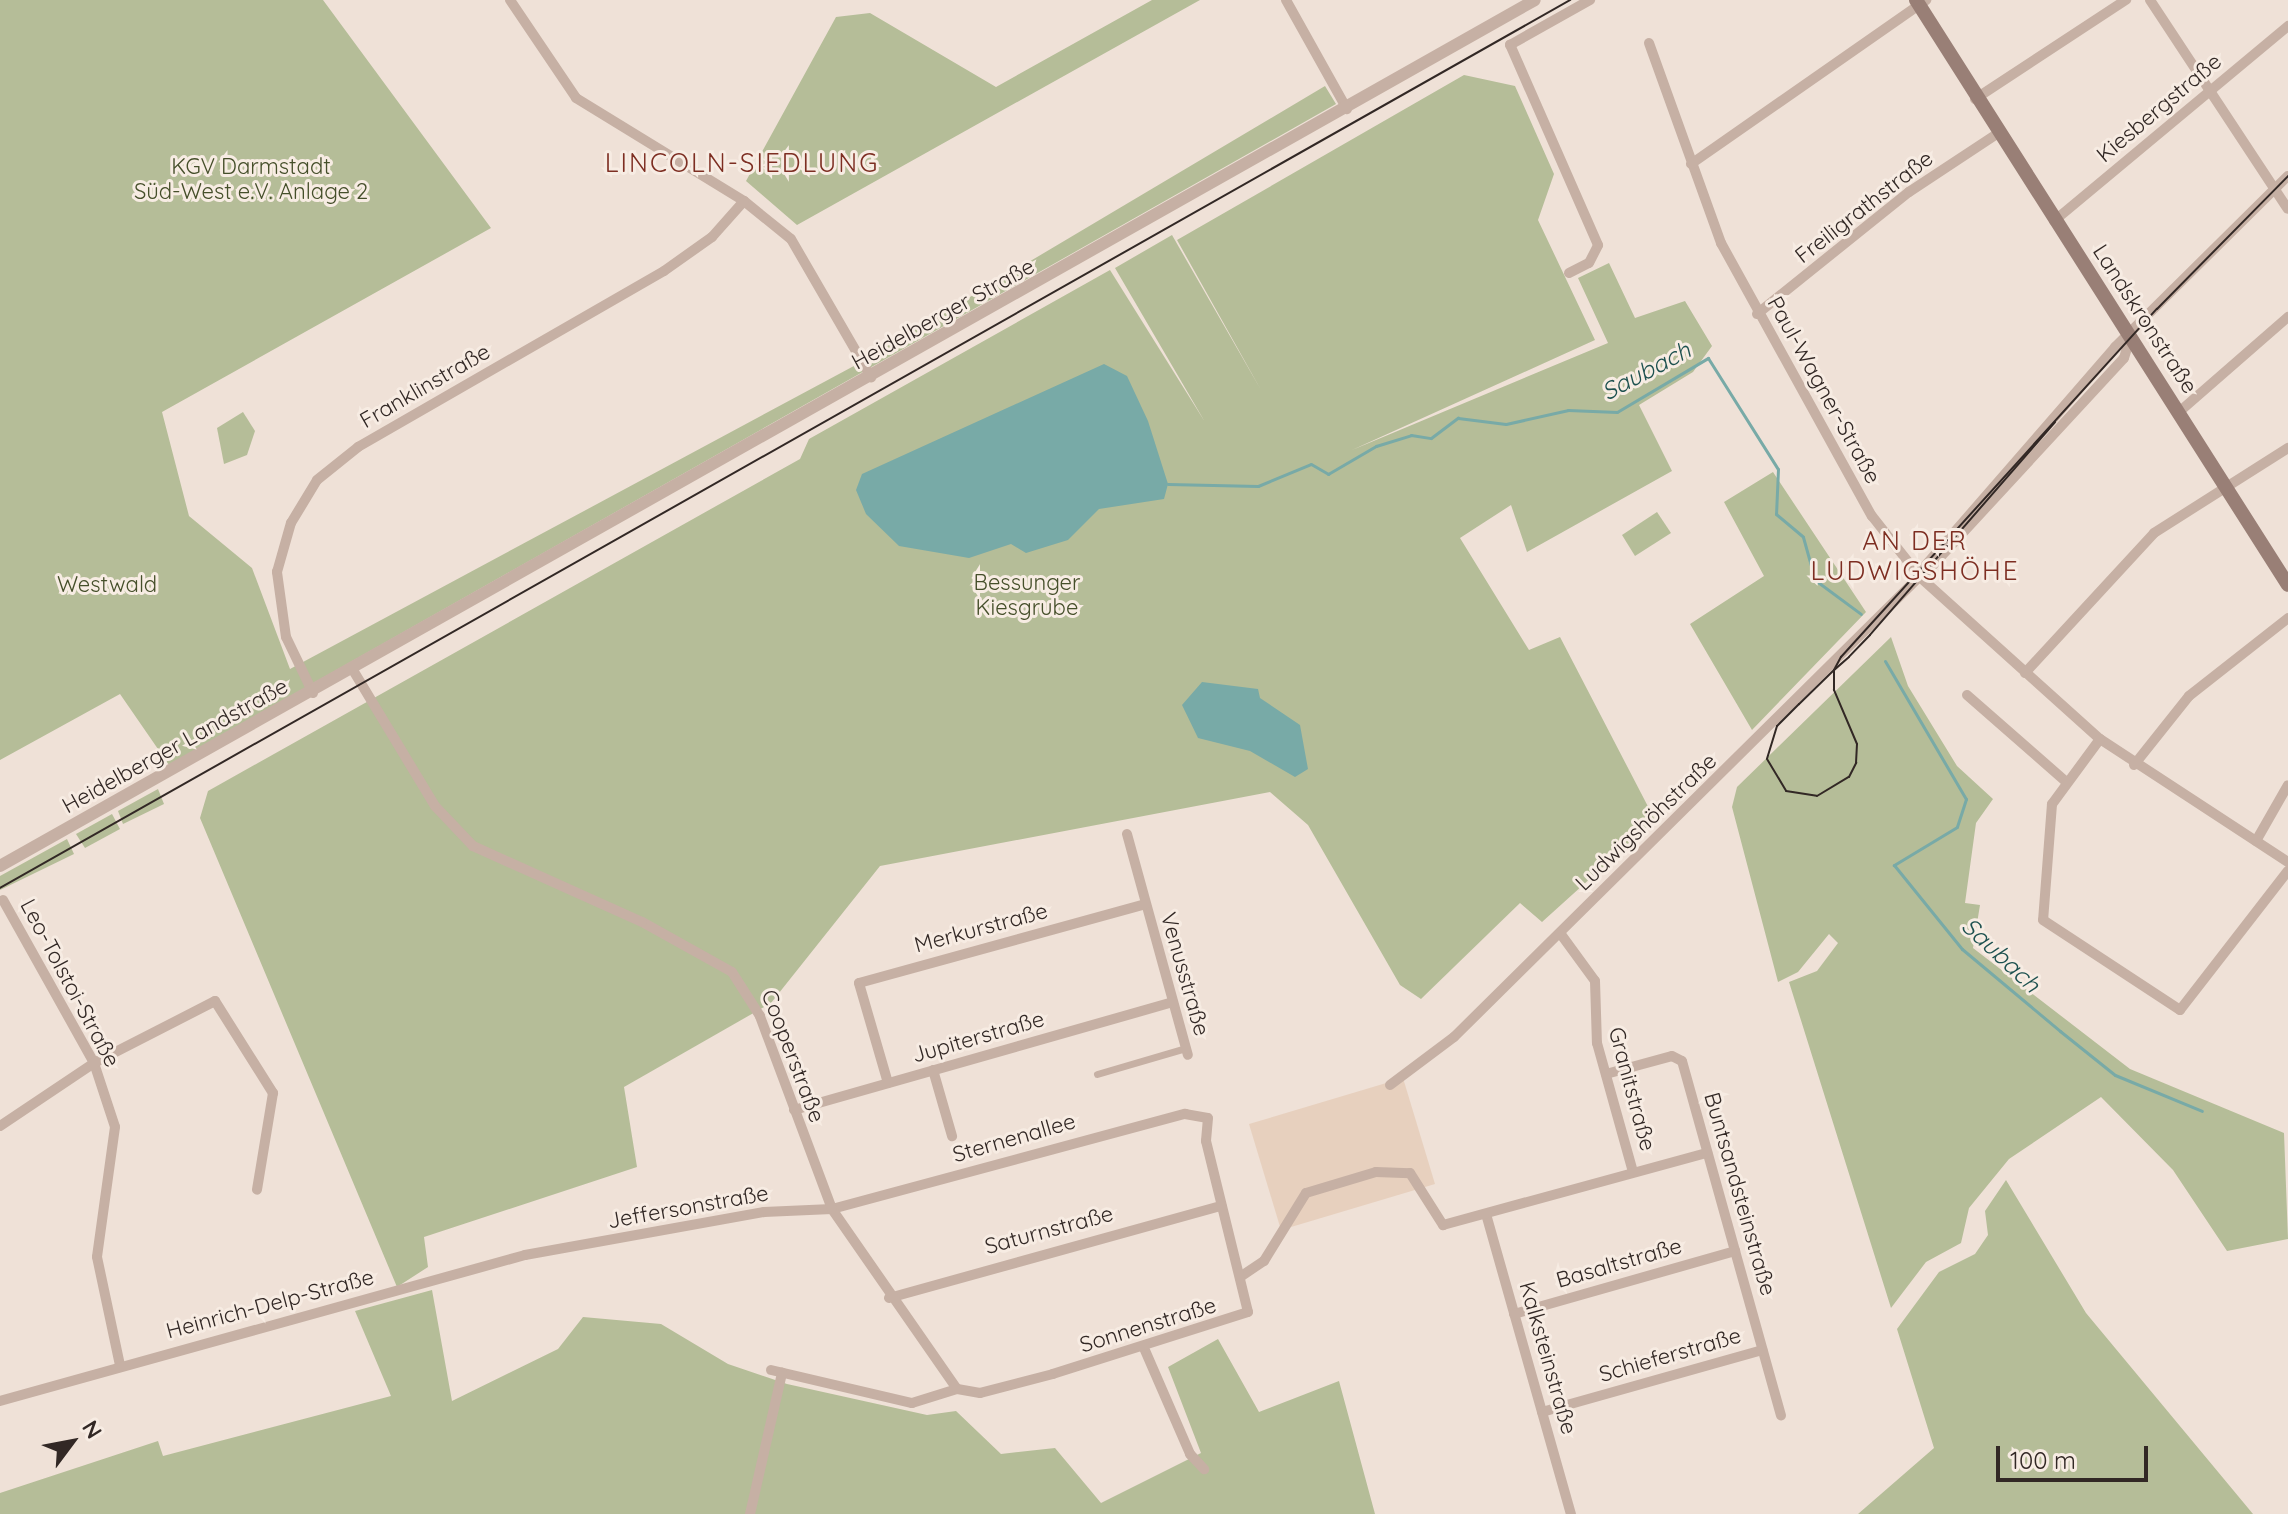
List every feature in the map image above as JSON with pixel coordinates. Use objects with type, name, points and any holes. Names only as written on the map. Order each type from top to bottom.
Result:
[{"type":"main road","name":"Landskronstraße","points":[[1915,3],[1997,134],[2283,568],[2288,585]]},
{"type":"street","points":[[510,0],[576,98],[744,201],[797,248],[871,377]]},
{"type":"street","points":[[1286,0],[1347,109]]},
{"type":"street","name":"Heidelberger Straße","points":[[369,661],[1535,0]]},
{"type":"street","points":[[1569,273],[1589,263],[1598,245],[1510,45],[1590,0]]},
{"type":"street","points":[[1975,99],[2126,0]]},
{"type":"street","points":[[2150,0],[2288,209]]},
{"type":"street","points":[[1691,164],[1915,3]]},
{"type":"street","name":"Kiesbergstraße","points":[[2054,221],[2288,26]]},
{"type":"street","name":"Paul-Wagner-Straße","points":[[1649,43],[1691,164],[1757,314],[1826,443],[1920,576],[2100,739],[2134,765],[2288,862]]},
{"type":"street","name":"Freiligrathstraße","points":[[1757,314],[1902,197],[1997,134]]},
{"type":"street","name":"Ludwigshöhstraße","points":[[1390,1085],[1454,1037],[1920,576],[2124,358],[2130,338],[2288,176]]},
{"type":"street","name":"Franklinstraße","points":[[313,693],[286,637],[277,572],[291,523],[317,480],[358,447],[664,271],[712,237],[744,201]]},
{"type":"street","points":[[2179,412],[2288,317]]},
{"type":"street","points":[[2025,673],[2154,533],[2288,448]]},
{"type":"street","points":[[2134,765],[2189,696],[2288,618]]},
{"type":"street","name":"Heidelberger Landstraße","points":[[0,866],[369,661]]},
{"type":"street","name":"Cooperstraße","points":[[353,670],[428,796],[473,846],[642,922],[732,972],[760,1016],[832,1209],[889,1298],[957,1389]]},
{"type":"street","points":[[1967,695],[2064,780]]},
{"type":"street","points":[[2100,739],[2064,780],[2052,804],[2043,920],[2180,1010],[2288,871]]},
{"type":"street","points":[[2256,841],[2288,785]]},
{"type":"street","points":[[1127,834],[1145,904]]},
{"type":"street","name":"Leo-Tolstoi-Straße","points":[[3,900],[94,1063],[115,1127],[97,1257],[120,1365]]},
{"type":"street","name":"Venusstraße","points":[[1145,904],[1187,1052]]},
{"type":"street","name":"Merkurstraße","points":[[888,1083],[859,983],[1145,904]]},
{"type":"street","name":"Granitstraße","points":[[1560,933],[1595,981],[1595,1031],[1633,1172]]},
{"type":"street","points":[[0,1126],[94,1063],[215,1001],[273,1093],[257,1190]]},
{"type":"street","name":"Jupiterstraße","points":[[794,1110],[1173,1002]]},
{"type":"street","points":[[1097,1074],[1187,1052]]},
{"type":"street","name":"Buntsandsteinstraße","points":[[1606,1074],[1678,1056],[1781,1415]]},
{"type":"street","points":[[933,1070],[952,1136]]},
{"type":"street","name":"Sternenallee","points":[[832,1209],[1102,1133],[1185,1114],[1208,1118]]},
{"type":"street","name":"Sonnenstraße","points":[[957,1389],[980,1393],[1244,1317],[1249,1307],[1221,1206],[1208,1118]]},
{"type":"street","points":[[1240,1277],[1264,1261],[1306,1193],[1376,1172],[1410,1173],[1443,1225],[1707,1153]]},
{"type":"street","name":"Saturnstraße","points":[[889,1298],[1221,1206]]},
{"type":"street","name":"Jeffersonstraße","points":[[551,1250],[764,1212],[832,1209]]},
{"type":"street","name":"Kalksteinstraße","points":[[1486,1214],[1571,1514]]},
{"type":"street","name":"Heinrich-Delp-Straße","points":[[0,1401],[120,1365],[551,1250]]},
{"type":"street","name":"Basaltstraße","points":[[1514,1314],[1735,1251]]},
{"type":"street","points":[[1144,1348],[1190,1454],[1204,1469]]},
{"type":"street","name":"Schieferstraße","points":[[1542,1412],[1762,1350]]},
{"type":"street","points":[[750,1514],[776,1372],[912,1403],[957,1389]]},
{"type":"green space","points":[[0,0],[323,0],[491,228],[162,412],[189,516],[252,568],[290,669],[852,367],[1325,86],[1336,104],[169,765],[120,694],[0,760]]},
{"type":"green space","points":[[1152,0],[1200,0],[797,225],[746,181],[836,17],[870,13],[996,87]]},
{"type":"green space","name":"Bessunger Kiesgrube","points":[[1464,75],[1515,86],[1554,174],[1538,220],[1595,340],[1352,450],[1608,343],[1578,278],[1609,263],[1635,318],[1685,301],[1712,346],[1693,372],[1639,405],[1672,471],[1527,552],[1511,505],[1460,538],[1529,650],[1560,637],[1655,820],[1542,922],[1520,903],[1421,999],[1400,985],[1308,825],[1270,792],[880,866],[771,1003],[624,1087],[637,1167],[424,1237],[428,1267],[397,1287],[200,818],[208,791],[800,459],[809,439],[1110,270],[1205,422],[1115,268],[1172,235],[1261,390],[1177,240]]},
{"type":"green space","points":[[243,412],[255,431],[247,455],[224,464],[217,428]]},
{"type":"green space","points":[[1773,472],[1866,612],[1752,730],[1690,624],[1764,576],[1724,502]]},
{"type":"green space","points":[[1657,512],[1671,533],[1635,556],[1622,535]]},
{"type":"green space","points":[[1891,637],[1908,686],[1957,766],[1993,799],[1976,823],[1965,903],[1980,905],[1973,948],[2130,1069],[2284,1133],[2288,1239],[2227,1251],[2173,1170],[2101,1097],[2009,1159],[1969,1208],[1961,1243],[1926,1262],[1891,1308],[1789,982],[1817,971],[1838,943],[1829,934],[1798,972],[1778,982],[1732,807],[1737,787]]},
{"type":"green space","points":[[158,789],[164,804],[123,824],[118,811]]},
{"type":"green space","points":[[112,814],[120,829],[85,848],[76,834]]},
{"type":"green space","points":[[67,839],[74,854],[0,890],[0,876]]},
{"type":"green space","points":[[2006,1180],[2086,1313],[2253,1514],[1858,1514],[1934,1448],[1897,1329],[1939,1272],[1975,1254],[1988,1235],[1985,1211]]},
{"type":"green space","points":[[432,1290],[452,1401],[558,1349],[583,1317],[661,1324],[728,1364],[787,1384],[927,1415],[956,1411],[1001,1454],[1055,1448],[1101,1503],[1201,1453],[1168,1367],[1218,1339],[1259,1412],[1339,1381],[1375,1514],[0,1514],[0,1493],[158,1441],[163,1456],[391,1396],[355,1311]]},
{"type":"shaded area","points":[[1403,1078],[1435,1184],[1281,1230],[1249,1124]]},
{"type":"water","points":[[1104,364],[1127,376],[1148,421],[1168,484],[1164,499],[1099,509],[1068,540],[1026,553],[1011,544],[969,558],[899,546],[866,514],[856,490],[862,474]]},
{"type":"water","points":[[1202,682],[1258,689],[1260,698],[1300,725],[1308,769],[1295,777],[1250,751],[1198,738],[1182,705]]},
{"type":"waterway","name":"Saubach","points":[[1168,484],[1258,486],[1311,464],[1328,474],[1376,446],[1411,435],[1431,438],[1458,418],[1506,424],[1568,410],[1617,412],[1708,358],[1778,469],[1776,514],[1803,537],[1815,580],[1861,614]]},
{"type":"waterway","name":"Saubach","points":[[1885,661],[1966,799],[1957,827],[1894,865],[1962,949],[2115,1075],[2202,1111]]},
{"type":"tram line","points":[[0,888],[1570,0]]},
{"type":"tram line","points":[[2055,422],[1870,635],[1849,657],[1834,670],[1777,726],[1767,759],[1786,791],[1817,796],[1849,777],[1856,763],[1857,744],[1834,690],[1834,670],[1841,657],[2157,309],[2288,176]]},
{"type":"district","name":"LINCOLN-SIEDLUNG","points":[[742,163]]},
{"type":"district","name":"AN DER LUDWIGSHÖHE","points":[[1915,556]]},
{"type":"park label","name":"KGV Darmstadt Süd-West e.V. Anlage 2","points":[[251,178]]},
{"type":"park label","name":"Westwald","points":[[107,585]]}]
